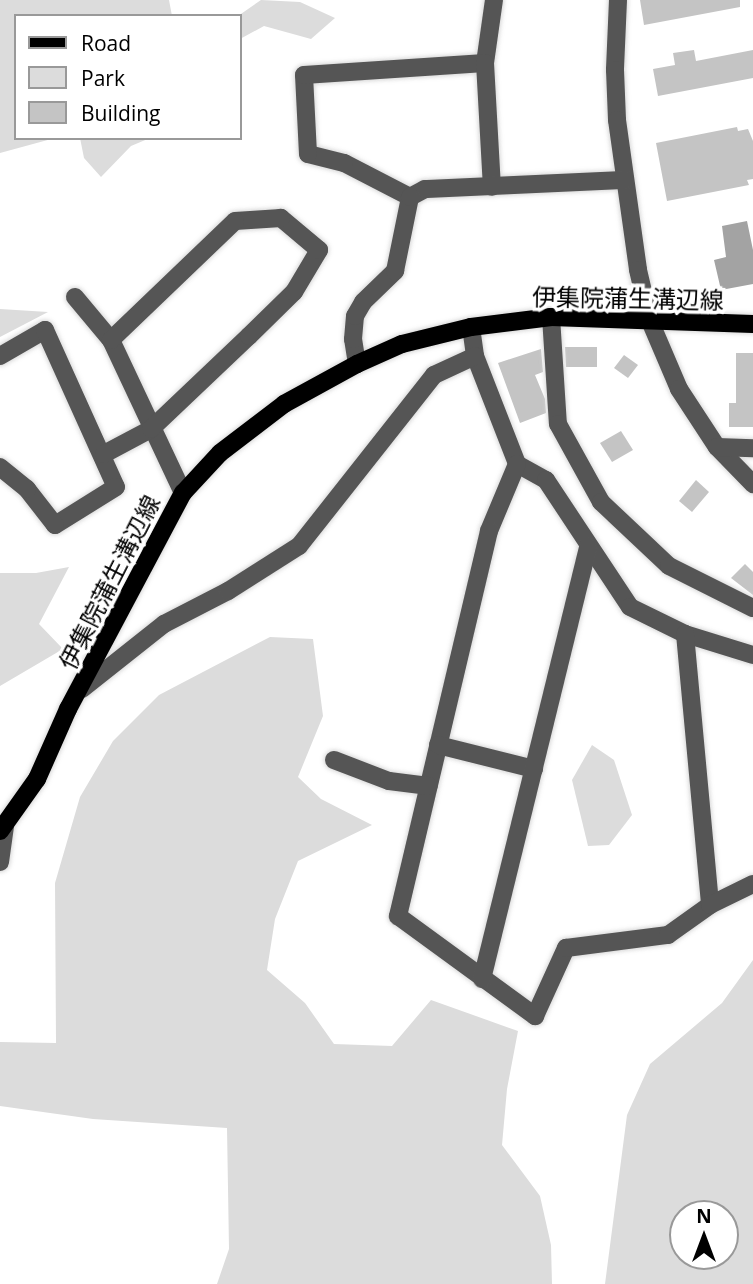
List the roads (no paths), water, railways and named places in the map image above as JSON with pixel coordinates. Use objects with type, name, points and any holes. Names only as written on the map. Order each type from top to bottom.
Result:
[{"type":"main road","name":"伊集院蒲生溝辺線","points":[[3,828],[37,779],[68,709],[82,688],[143,563],[184,493],[220,453],[284,404],[357,364],[402,344],[471,327],[551,317],[753,324]]},
{"type":"street","points":[[492,187],[485,63],[494,0]]},
{"type":"street","points":[[618,0],[615,71],[625,180],[650,321],[679,389],[718,447],[753,484]]},
{"type":"street","points":[[410,197],[344,163],[308,154],[304,75],[485,63]]},
{"type":"street","points":[[410,197],[425,189],[625,180]]},
{"type":"street","points":[[357,364],[352,339],[355,316],[363,302],[395,271],[410,197]]},
{"type":"street","points":[[104,454],[151,429],[294,292],[319,250],[281,218],[235,221],[111,340]]},
{"type":"street","points":[[75,297],[111,340],[151,429],[184,493]]},
{"type":"street","points":[[551,317],[558,424],[601,502],[669,566],[753,608]]},
{"type":"street","points":[[471,327],[475,356],[517,464],[546,480],[587,547],[631,607],[685,634],[753,655]]},
{"type":"street","points":[[0,356],[45,330],[104,454],[116,487],[55,525],[27,489],[0,467]]},
{"type":"street","points":[[82,688],[164,624],[228,592],[299,546],[434,375],[475,356]]},
{"type":"street","points":[[718,447],[753,448]]},
{"type":"street","points":[[517,464],[489,531],[398,916],[535,1016],[566,948],[668,935],[710,905],[753,884]]},
{"type":"street","points":[[482,979],[587,547]]},
{"type":"street","points":[[685,634],[710,905]]},
{"type":"street","points":[[438,745],[534,769]]},
{"type":"street","points":[[334,760],[389,781],[429,786]]},
{"type":"street","points":[[0,862],[3,828]]}]
